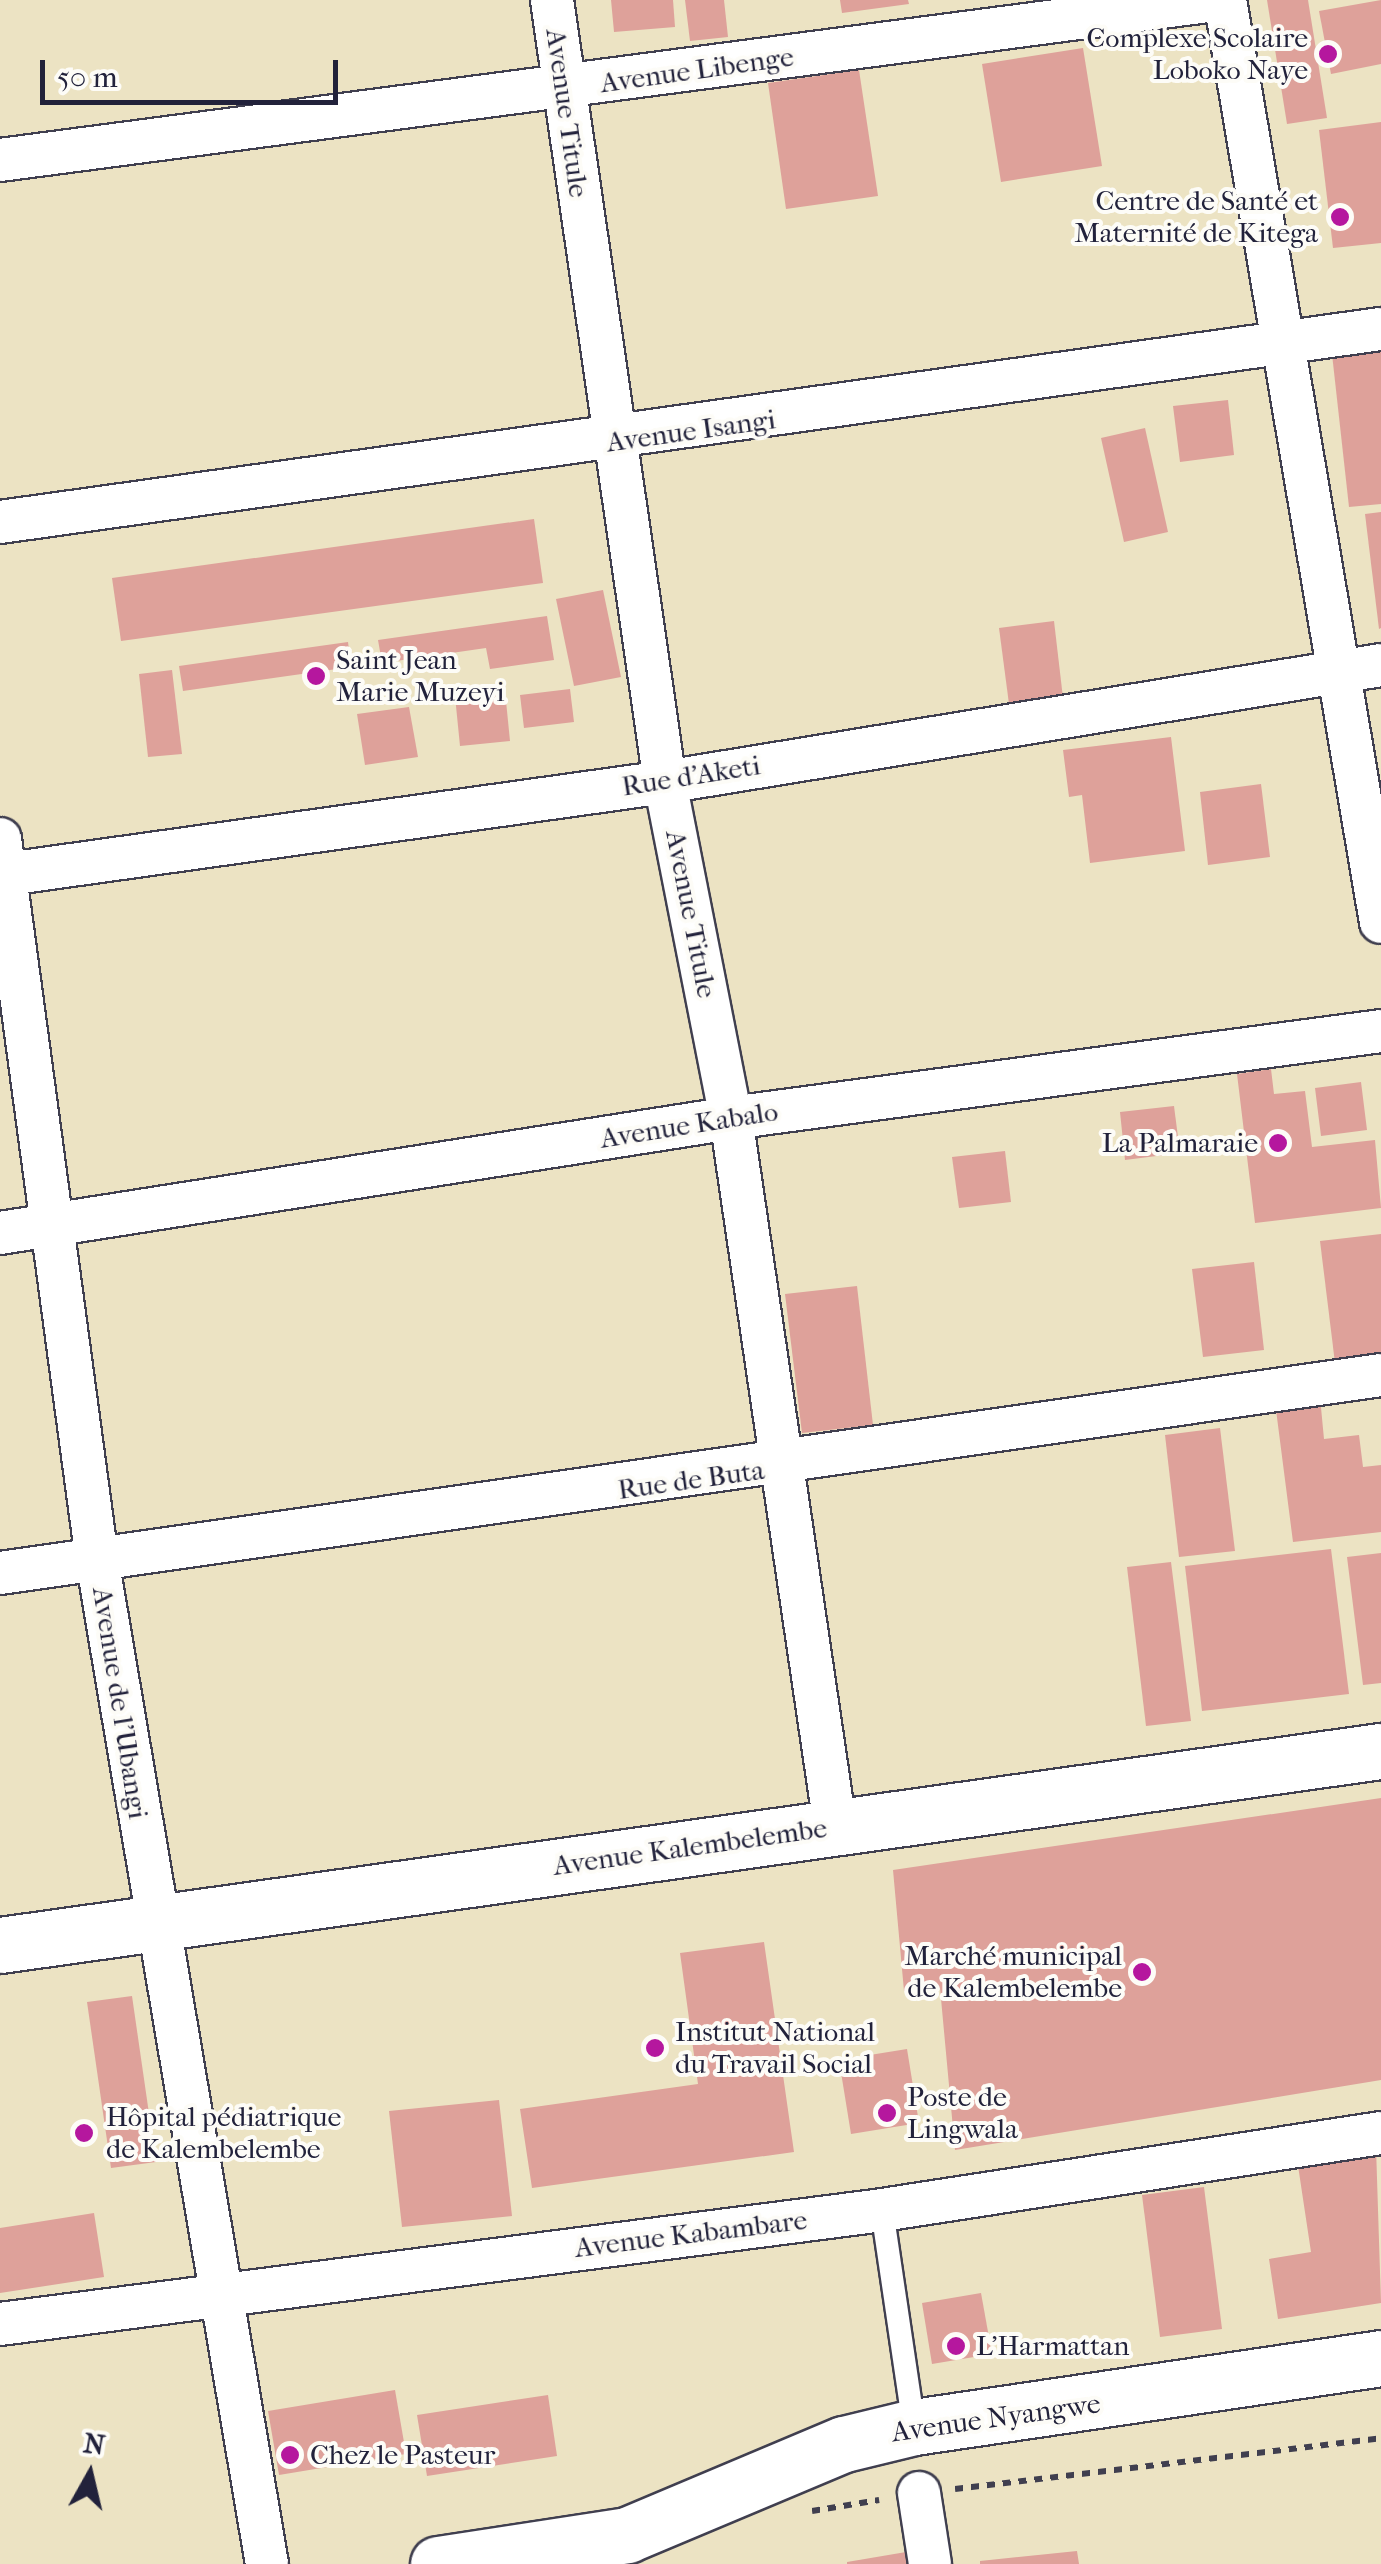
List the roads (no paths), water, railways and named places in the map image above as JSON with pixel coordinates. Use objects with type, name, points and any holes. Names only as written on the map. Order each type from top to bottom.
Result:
[{"type":"street","name":"Avenue Titule","points":[[552,0],[612,442],[665,782],[732,1118],[835,1826]]},
{"type":"street","name":"Avenue Libenge","points":[[0,160],[1216,0]]},
{"type":"street","points":[[1225,0],[1278,346],[1361,667],[1381,922]]},
{"type":"street","name":"Avenue Isangi","points":[[0,522],[612,442],[1381,329]]},
{"type":"street","name":"Rue d'Aketi","points":[[2,863],[665,782],[1361,667]]},
{"type":"street","name":"Avenue de l'Ubangi","points":[[2,863],[46,1227],[97,1559],[155,1923],[267,2564]]},
{"type":"street","name":"Avenue Kabalo","points":[[0,1233],[732,1118],[1381,1032]]},
{"type":"street","name":"Rue de Buta","points":[[0,1573],[783,1468],[1381,1375]]},
{"type":"street","name":"Avenue Kalembelembe","points":[[0,1946],[1381,1751]]},
{"type":"street","name":"Avenue Kabambare","points":[[0,2324],[218,2292],[882,2210],[1381,2133]]},
{"type":"street","name":"Avenue Nyangwe","points":[[438,2564],[628,2535],[844,2444],[914,2427],[1381,2358]]},
{"type":"street","points":[[919,2493],[930,2564]]},
{"type":"lane","points":[[882,2210],[914,2427]]},
{"type":"place","name":"Complexe Scolaire Loboko Naye","points":[[1328,54]]},
{"type":"place","name":"Centre de Santé et Maternité de Kitega","points":[[1340,217]]},
{"type":"place","name":"Saint Jean Marie Muzeyi","points":[[316,676]]},
{"type":"place","name":"La Palmaraie","points":[[1278,1143]]},
{"type":"place","name":"Marché municipal de Kalembelembe","points":[[1142,1972]]},
{"type":"place","name":"Institut National du Travail Social","points":[[655,2048]]},
{"type":"place","name":"Poste de Lingwala","points":[[887,2113]]},
{"type":"place","name":"Hôpital pédiatrique de Kalembelembe","points":[[84,2133]]},
{"type":"place","name":"L'Harmattan","points":[[956,2346]]},
{"type":"place","name":"Chez le Pasteur","points":[[290,2455]]}]
